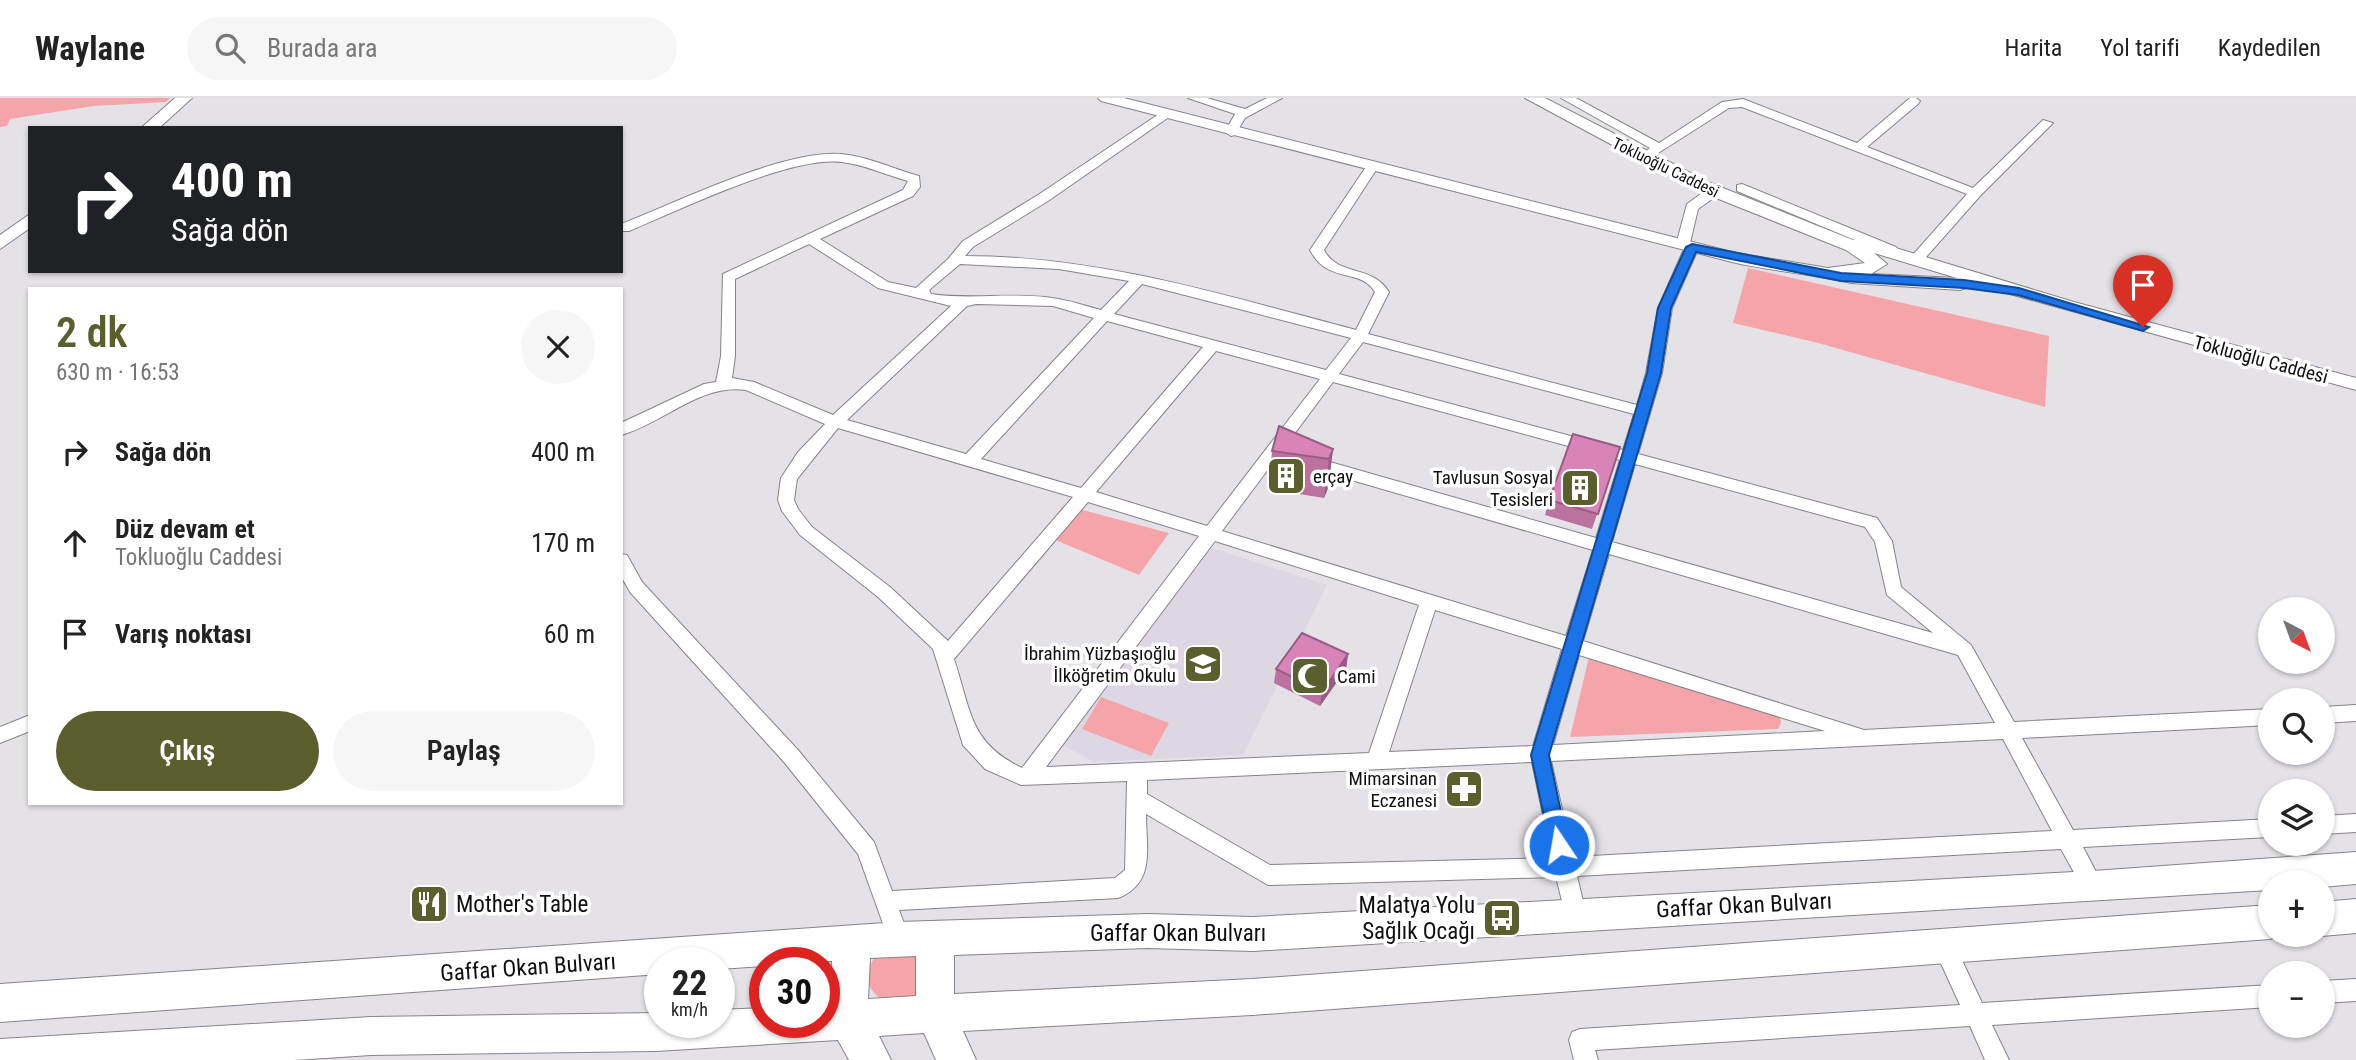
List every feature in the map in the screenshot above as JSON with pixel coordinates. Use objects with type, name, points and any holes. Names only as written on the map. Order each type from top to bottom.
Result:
[{"type":"highway","name":"Gaffar Okan Bulvarı","points":[[0,1003],[917,938],[1147,931],[1253,934],[2093,887],[2356,868]]},
{"type":"highway","points":[[2335,918],[2356,916]]},
{"type":"highway","points":[[0,1059],[372,1036],[656,1032],[1265,996],[2258,923]]},
{"type":"highway","points":[[917,938],[935,1014],[956,1060]]},
{"type":"highway","points":[[852,942],[848,1021],[871,1060]]},
{"type":"street","points":[[151,126],[184,98]]},
{"type":"street","points":[[1106,98],[1231,132],[1736,258],[1841,277],[1904,280],[2019,292]]},
{"type":"street","points":[[1194,98],[1245,113]]},
{"type":"street","points":[[1231,132],[1234,122],[1245,113],[1276,98]]},
{"type":"street","name":"Tokluoğlu Caddesi","points":[[1533,98],[1644,158],[1714,191],[1858,248],[1904,280]]},
{"type":"street","points":[[1567,98],[1659,148]]},
{"type":"street","points":[[1859,147],[1914,101]]},
{"type":"street","points":[[1644,158],[1727,105],[1738,102],[1753,104],[1975,193]]},
{"type":"street","points":[[922,294],[923,287],[954,261],[968,244],[1042,198],[1165,114]]},
{"type":"street","points":[[1904,280],[1922,273],[1915,261],[1975,193],[2047,123]]},
{"type":"street","points":[[624,228],[740,181],[809,159],[842,158],[914,178],[914,187],[908,193],[728,277],[729,356],[723,384]]},
{"type":"street","points":[[1028,776],[1360,336],[1382,292],[1381,287],[1369,279],[1331,268],[1322,261],[1317,250],[1372,167]]},
{"type":"street","points":[[1742,188],[1867,239],[1896,255]]},
{"type":"street","points":[[1575,914],[1540,755],[1654,373],[1665,308],[1688,246],[1692,207],[1714,191]]},
{"type":"street","points":[[0,244],[28,221]]},
{"type":"street","name":"Tokluoğlu Caddesi","points":[[1804,226],[2019,292],[2356,384]]},
{"type":"street","points":[[810,239],[883,285],[962,303],[976,300],[1053,302],[1871,522],[1883,541],[1893,590],[1965,650],[2093,887]]},
{"type":"street","points":[[1821,272],[1861,273],[1896,255]]},
{"type":"street","points":[[954,261],[1068,265],[1138,279],[1641,411]]},
{"type":"street","points":[[970,461],[1138,279]]},
{"type":"street","points":[[962,303],[835,422],[793,471],[786,485],[788,506],[806,531],[875,585],[941,645],[961,717],[976,748],[1001,769],[1028,776],[1137,772],[1540,755],[2258,718]]},
{"type":"street","points":[[945,657],[1213,345]]},
{"type":"street","points":[[623,429],[709,388],[723,384],[749,386],[835,422],[1083,494],[1870,737]]},
{"type":"street","points":[[1272,451],[1965,650]]},
{"type":"street","points":[[623,564],[636,587],[790,756],[867,849],[887,901],[917,938]]},
{"type":"street","points":[[1376,762],[1429,600]]},
{"type":"street","points":[[2335,714],[2356,713]]},
{"type":"street","points":[[0,735],[28,724]]},
{"type":"street","points":[[887,901],[1118,888],[1129,882],[1135,872],[1137,772]]},
{"type":"street","points":[[1138,799],[1268,875],[1564,867],[2258,829]]},
{"type":"street","points":[[2335,824],[2356,823]]},
{"type":"street","points":[[1944,946],[1997,1060]]},
{"type":"street","points":[[2335,991],[2356,990]]},
{"type":"street","points":[[1586,1060],[1580,1040],[2258,997]]},
{"type":"shaded area","points":[[0,98],[170,98],[166,102],[94,106],[10,119],[7,126],[0,127]]},
{"type":"shaded area","points":[[1748,268],[2049,336],[2045,407],[1818,343],[1733,323]]},
{"type":"shaded area","points":[[1064,505],[1169,533],[1139,575],[1041,534]]},
{"type":"shaded area","name":"İbrahim Yüzbaşıoğlu İlköğretim Okulu","points":[[1206,546],[1327,585],[1243,755],[1094,762],[1059,743]]},
{"type":"shaded area","points":[[1589,657],[1780,716],[1781,723],[1778,729],[1570,737]]},
{"type":"shaded area","points":[[1101,697],[1169,723],[1151,756],[1082,729]]},
{"type":"shaded area","points":[[918,948],[917,994],[913,997],[881,999],[871,989],[868,977],[870,965],[878,953]]},
{"type":"building","points":[[1279,426],[1333,449],[1329,459],[1272,451]]},
{"type":"building","name":"Tavlusun Sosyal Tesisleri","points":[[1573,434],[1620,447],[1598,514],[1549,500]]},
{"type":"building","points":[[1302,633],[1348,654],[1322,692],[1276,669]]},
{"type":"place","name":"erçay","points":[[1286,476]]},
{"type":"place","name":"Tavlusun Sosyal Tesisleri","points":[[1580,488]]},
{"type":"place","name":"İbrahim Yüzbaşıoğlu İlköğretim Okulu","points":[[1203,664]]},
{"type":"place","name":"Cami","points":[[1310,676]]},
{"type":"place","name":"Mimarsinan Eczanesi","points":[[1464,789]]},
{"type":"place","name":"Mother's Table","points":[[429,904]]},
{"type":"place","name":"Malatya Yolu Sağlık Ocağı","points":[[1502,918]]},
{"type":"route","points":[[1559,845],[1540,755],[1654,373],[1659,328],[1692,247],[1841,277],[1964,284],[2019,292],[2143,327]]}]
